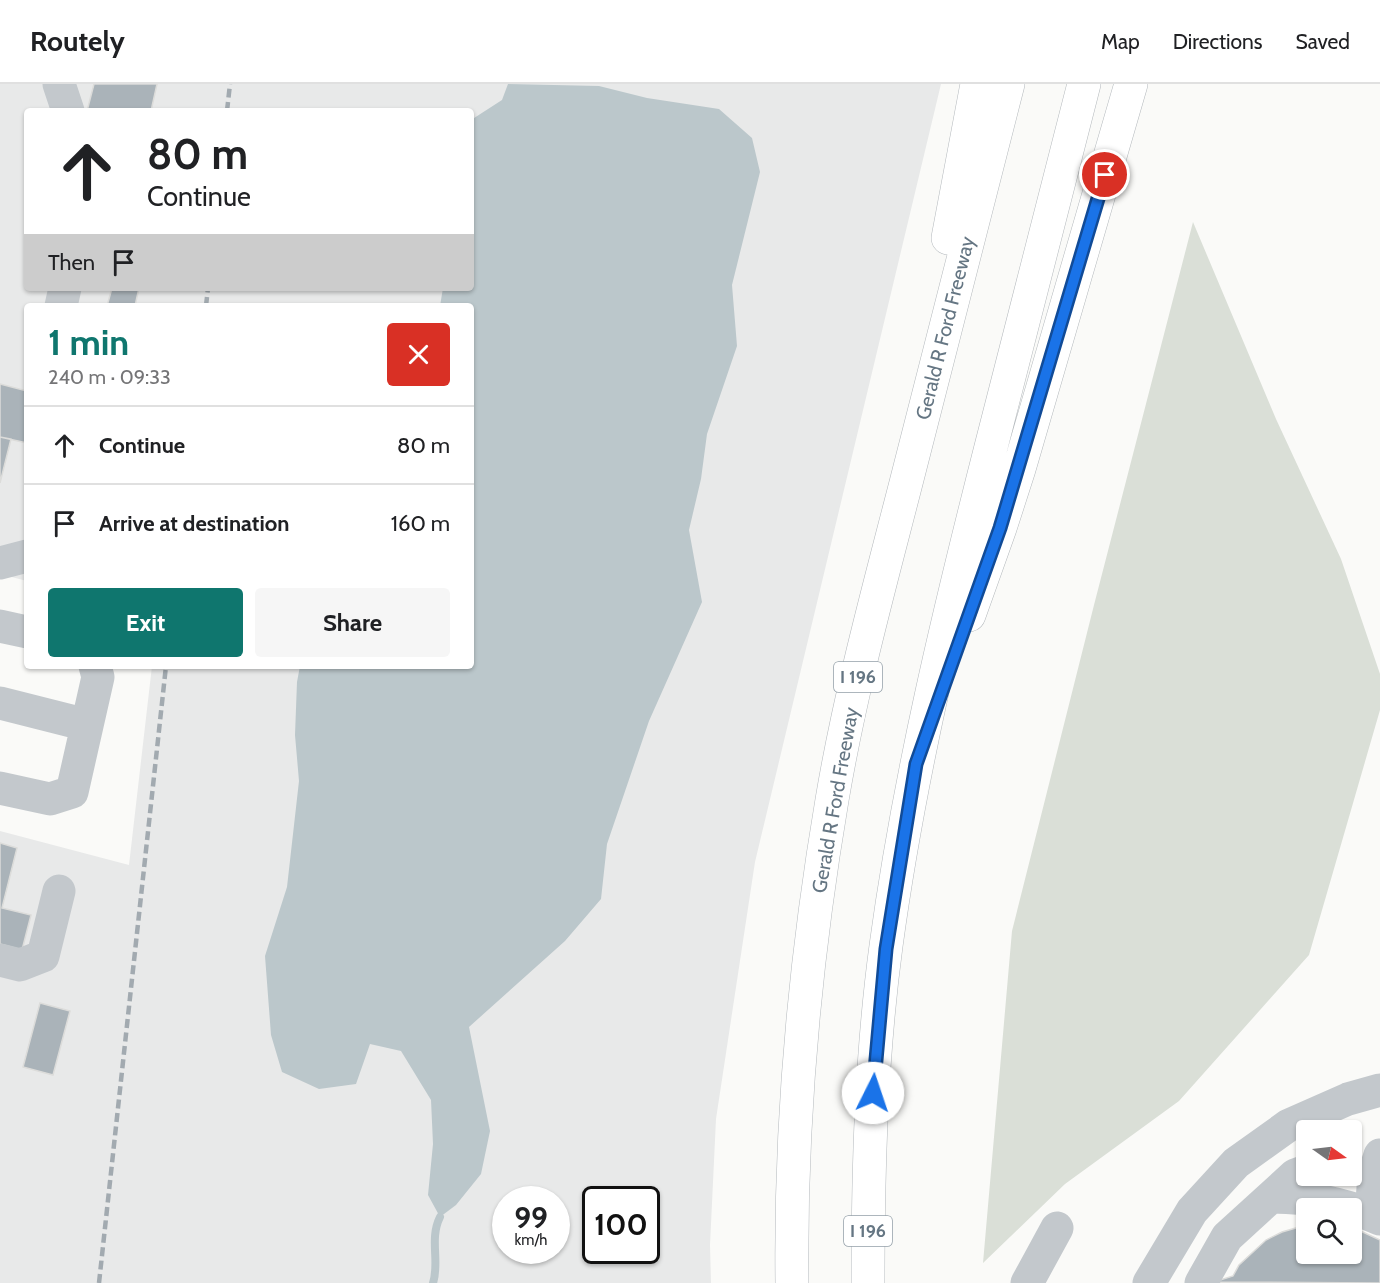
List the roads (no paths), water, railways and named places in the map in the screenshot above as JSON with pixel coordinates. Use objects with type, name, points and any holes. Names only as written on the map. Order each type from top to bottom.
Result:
[{"type":"highway","points":[[902,496],[966,132],[977,84]]},
{"type":"highway","name":"Gerald R Ford Freeway","points":[[792,1283],[793,1147],[798,1070],[815,912],[832,798],[870,622],[1008,84]]},
{"type":"highway","name":"I 196","points":[[868,1283],[872,1115],[883,982],[894,895],[916,764],[972,523],[1083,84]]},
{"type":"highway","points":[[916,764],[1006,509],[1131,84]]},
{"type":"street","points":[[59,84],[67,108]]},
{"type":"street","points":[[0,563],[24,557]]},
{"type":"street","points":[[0,626],[24,631]]},
{"type":"street","points":[[0,788],[50,798],[72,792],[98,677],[96,669]]},
{"type":"street","points":[[0,703],[87,725]]},
{"type":"street","points":[[0,960],[20,965],[43,956],[59,891]]},
{"type":"street","points":[[1149,1283],[1192,1211],[1236,1163],[1289,1125],[1347,1099],[1380,1090]]},
{"type":"street","points":[[1362,1155],[1380,1150]]},
{"type":"street","points":[[1271,1197],[1320,1199],[1350,1206],[1375,1217],[1374,1174],[1380,1155]]},
{"type":"street","points":[[1201,1283],[1227,1237],[1296,1174]]},
{"type":"street","points":[[1027,1283],[1057,1228]]},
{"type":"waterway","points":[[433,1283],[436,1267],[435,1234],[440,1217]]},
{"type":"railway","points":[[227,108],[230,84]]},
{"type":"railway","points":[[206,303],[208,291]]},
{"type":"railway","points":[[99,1283],[166,669]]}]
